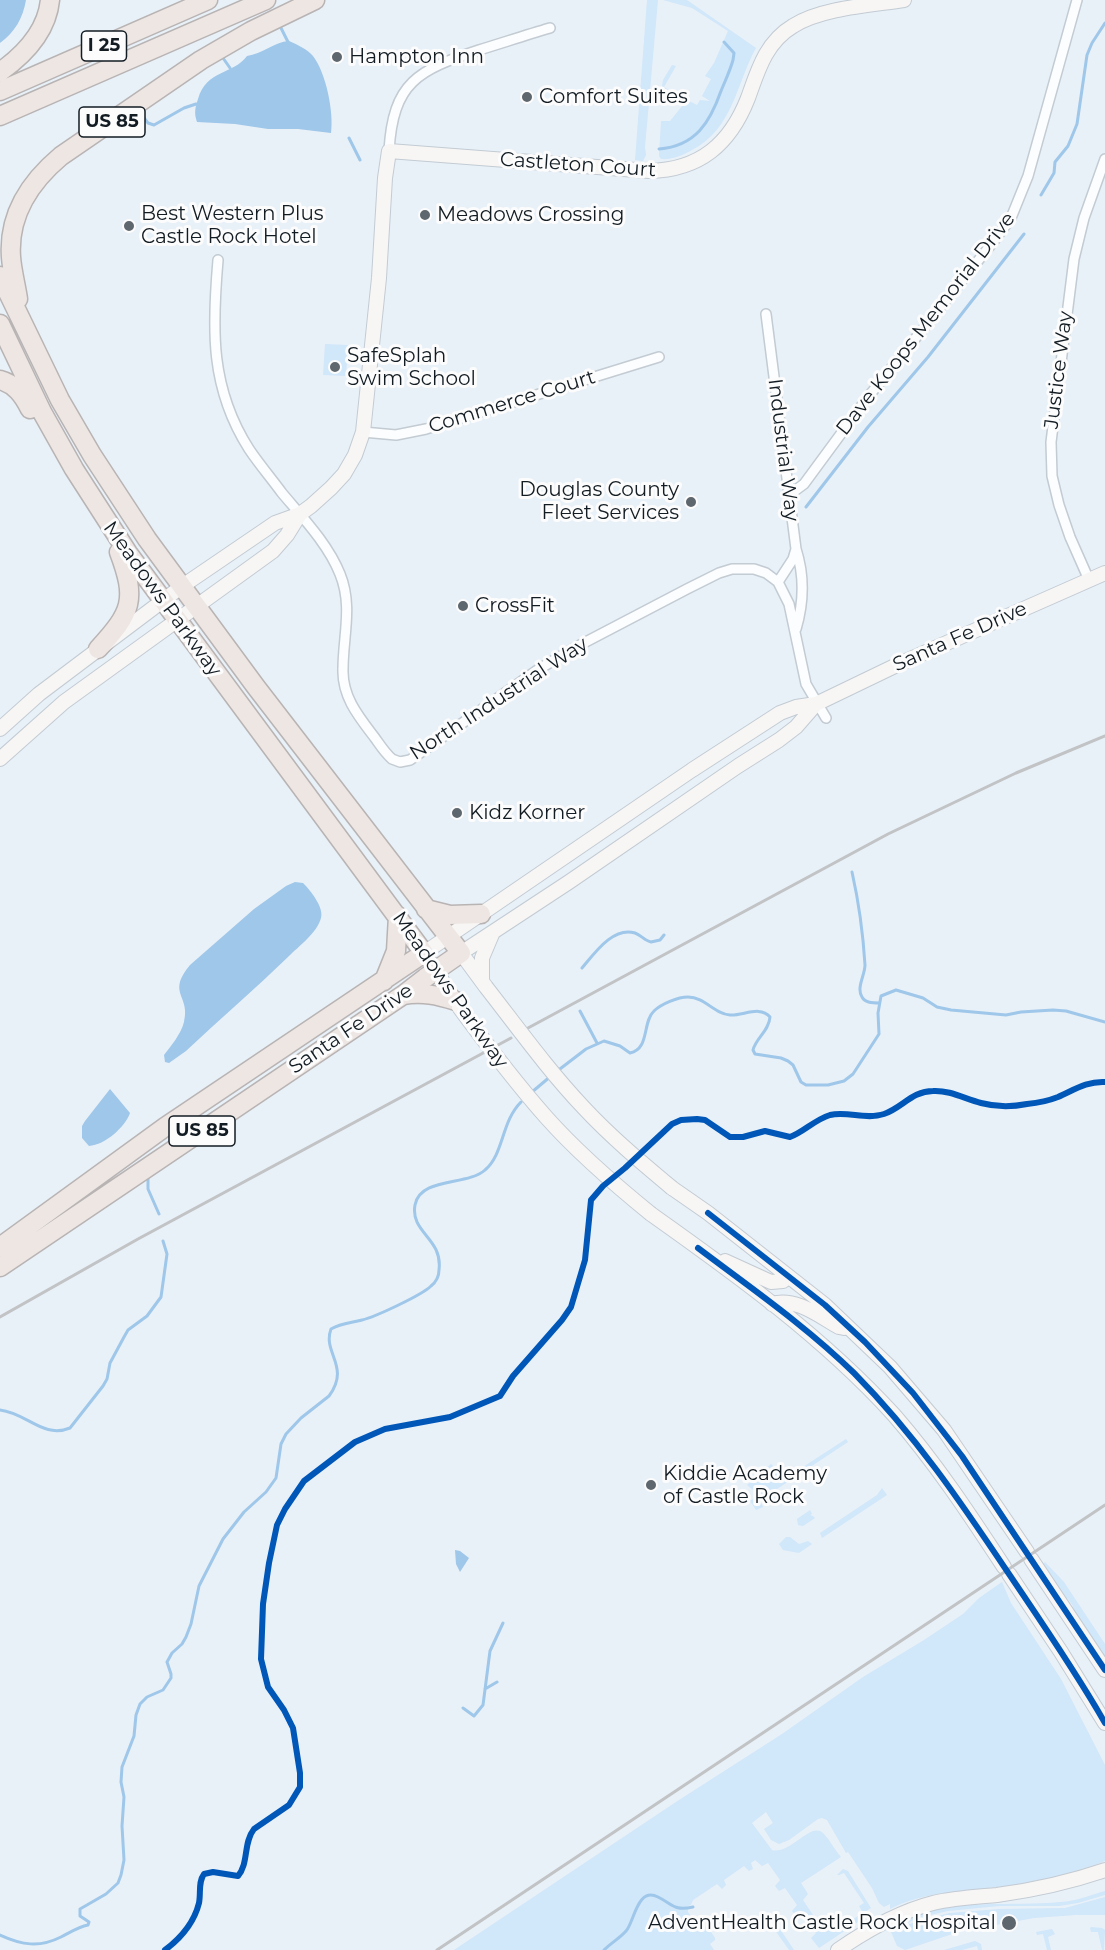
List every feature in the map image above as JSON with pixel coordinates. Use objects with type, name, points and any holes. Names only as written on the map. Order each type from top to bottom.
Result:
[{"type":"highway","points":[[0,72],[22,54],[35,39],[48,13],[50,0]]},
{"type":"highway","name":"I 25","points":[[0,92],[208,0]]},
{"type":"highway","name":"I 25","points":[[0,116],[266,0]]},
{"type":"highway","name":"US 85","points":[[21,320],[11,256],[13,230],[23,201],[41,175],[62,156],[201,60],[251,31],[315,0]]},
{"type":"highway","points":[[0,122],[86,78]]},
{"type":"highway","name":"Meadows Parkway","points":[[0,276],[50,381],[92,455],[141,530],[196,607],[461,952]]},
{"type":"highway","points":[[7,354],[20,347],[23,342],[21,320]]},
{"type":"highway","name":"Meadows Parkway","points":[[0,324],[7,354],[109,525],[176,621],[424,953]]},
{"type":"highway","points":[[0,380],[15,387],[25,398],[35,419],[55,434]]},
{"type":"highway","points":[[98,649],[123,620],[129,596],[126,569],[109,525]]},
{"type":"highway","points":[[426,909],[450,915],[481,914]]},
{"type":"highway","points":[[384,981],[396,951],[398,916]]},
{"type":"highway","name":"Santa Fe Drive","points":[[0,1267],[404,996],[461,952]]},
{"type":"highway","name":"Santa Fe Drive","points":[[0,1247],[165,1127],[424,953]]},
{"type":"highway","points":[[404,996],[432,993],[458,1004]]},
{"type":"main road","name":"Castleton Court","points":[[389,151],[649,171],[667,171],[682,167],[705,156],[726,138],[740,117],[765,54],[775,40],[792,26],[824,13],[904,0]]},
{"type":"main road","points":[[0,729],[39,694],[162,601],[275,523],[300,514],[327,493],[344,474],[355,455],[363,432],[389,151]]},
{"type":"main road","points":[[0,759],[64,702],[273,551],[287,535],[300,514]]},
{"type":"main road","name":"Santa Fe Drive","points":[[424,953],[757,727],[788,709],[816,704],[899,664],[1105,573]]},
{"type":"main road","name":"Santa Fe Drive","points":[[461,952],[779,740],[796,726],[816,704]]},
{"type":"main road","points":[[484,984],[483,958],[493,932]]},
{"type":"main road","name":"Meadows Parkway","points":[[461,952],[550,1070],[583,1108],[628,1151],[672,1188],[708,1213],[825,1305],[891,1367],[944,1430],[1105,1670]]},
{"type":"main road","name":"Meadows Parkway","points":[[424,953],[458,1004],[513,1078],[552,1124],[604,1175],[651,1214],[772,1304],[833,1354],[894,1416],[939,1471],[1066,1660],[1105,1724]]},
{"type":"main road","points":[[714,1260],[725,1260],[771,1282],[783,1281],[788,1276]]},
{"type":"main road","points":[[772,1304],[782,1301],[803,1307],[839,1327],[852,1330]]},
{"type":"main road","points":[[838,1950],[873,1927],[928,1905],[1018,1891],[1074,1879],[1105,1869]]},
{"type":"street","name":"Dave Koops Memorial Drive","points":[[789,495],[804,484],[868,397],[1011,218],[1028,176],[1077,0]]},
{"type":"street","points":[[389,151],[392,121],[397,105],[410,85],[423,73],[448,60],[549,27]]},
{"type":"street","name":"Justice Way","points":[[1089,580],[1059,505],[1052,476],[1051,442],[1074,259],[1084,218],[1105,159]]},
{"type":"street","points":[[218,260],[214,299],[214,336],[217,369],[225,397],[232,417],[248,447],[300,514]]},
{"type":"street","name":"Industrial Way","points":[[765,314],[796,549],[793,559],[778,582]]},
{"type":"street","name":"Commerce Court","points":[[363,432],[396,435],[426,429],[659,357]]},
{"type":"street","name":"North Industrial Way","points":[[300,514],[329,553],[345,588],[348,613],[343,670],[347,695],[362,721],[387,754],[400,762],[418,755],[539,669],[578,646],[719,573],[732,569],[754,569],[766,573],[778,582]]},
{"type":"street","points":[[795,632],[801,613],[803,592],[802,574],[796,549]]},
{"type":"street","points":[[778,582],[789,604],[806,684],[826,718]]},
{"type":"shaded area","points":[[647,0],[658,0],[646,155],[643,161],[635,160]]},
{"type":"shaded area","points":[[663,0],[687,0],[756,48],[732,105],[716,130],[706,141],[692,150],[677,157],[661,159],[659,156],[661,121],[670,121],[687,100],[697,105],[700,100],[710,101],[702,96],[711,79],[705,76],[714,63],[728,31],[692,8]]},
{"type":"shaded area","points":[[672,65],[676,66],[664,87],[684,99],[666,98],[666,91],[663,91],[662,98],[660,98],[663,80]]},
{"type":"shaded area","name":"SafeSplah Swim School","points":[[325,344],[348,345],[346,376],[323,375]]},
{"type":"shaded area","points":[[846,1439],[848,1442],[768,1495],[766,1493],[763,1495],[765,1497],[760,1501],[763,1507],[756,1510],[750,1501],[756,1497],[757,1493],[747,1485],[771,1464],[786,1478]]},
{"type":"shaded area","points":[[882,1488],[887,1495],[822,1538],[820,1533],[877,1495]]},
{"type":"shaded area","points":[[810,1510],[812,1514],[810,1515],[815,1518],[803,1526],[798,1525],[797,1519]]},
{"type":"shaded area","points":[[786,1537],[790,1537],[799,1544],[808,1541],[812,1544],[799,1553],[783,1550],[779,1544]]},
{"type":"shaded area","points":[[1045,1562],[1064,1582],[1105,1644],[1105,1658],[1072,1608],[1073,1606],[1043,1564]]},
{"type":"shaded area","points":[[1002,1582],[1011,1603],[1061,1679],[1105,1765],[1105,1861],[1038,1881],[929,1895],[890,1909],[890,1904],[884,1907],[879,1903],[872,1888],[848,1852],[846,1853],[827,1820],[818,1819],[789,1840],[779,1844],[771,1840],[764,1829],[773,1823],[766,1812],[752,1823],[772,1850],[786,1848],[806,1834],[818,1830],[823,1833],[841,1857],[801,1883],[808,1894],[803,1900],[823,1930],[830,1926],[834,1932],[861,1914],[864,1918],[819,1948],[811,1938],[816,1933],[802,1913],[796,1916],[792,1911],[797,1905],[785,1888],[779,1891],[775,1886],[780,1880],[768,1863],[762,1866],[755,1860],[751,1863],[753,1869],[749,1871],[744,1866],[724,1880],[726,1885],[722,1889],[717,1884],[688,1906],[688,1912],[700,1929],[707,1926],[715,1938],[710,1944],[714,1950],[454,1950],[782,1734],[863,1677],[963,1614],[979,1598]]},
{"type":"shaded area","points":[[843,1869],[848,1871],[871,1908],[863,1913],[859,1906],[864,1903],[844,1873],[837,1875]]},
{"type":"shaded area","points":[[1105,1891],[1105,1895],[1059,1906],[999,1906],[948,1911],[921,1917],[892,1929],[910,1917],[948,1907],[1061,1902]]},
{"type":"shaded area","points":[[1105,1897],[1105,1915],[1034,1918],[974,1929],[973,1927],[905,1950],[897,1946],[891,1932],[917,1921],[950,1913],[999,1909],[1065,1908]]},
{"type":"shaded area","points":[[776,1923],[794,1950],[789,1950],[772,1926]]},
{"type":"shaded area","points":[[1091,1927],[1105,1930],[1104,1950],[1102,1950],[1098,1932],[1091,1932]]},
{"type":"shaded area","points":[[1052,1929],[1055,1934],[1048,1937],[1051,1950],[1047,1950],[1043,1934],[1037,1935],[1036,1932]]},
{"type":"shaded area","points":[[975,1941],[981,1944],[982,1950],[978,1950],[977,1946],[962,1950],[944,1950]]},
{"type":"water","points":[[0,0],[26,0],[18,24],[0,43]]},
{"type":"water","points":[[289,41],[302,47],[318,63],[330,104],[331,133],[197,122],[196,105],[207,82],[235,67],[247,56],[278,43]]},
{"type":"water","points":[[295,882],[303,883],[319,905],[321,918],[316,929],[186,1051],[169,1063],[165,1062],[164,1055],[183,1026],[185,1006],[179,989],[183,975],[190,965],[254,909]]},
{"type":"water","points":[[110,1089],[130,1113],[124,1124],[114,1134],[89,1146],[82,1138],[82,1126]]},
{"type":"water","points":[[455,1550],[469,1558],[460,1572],[456,1564]]},
{"type":"waterway","points":[[1041,195],[1054,173],[1055,162],[1068,146],[1077,124],[1087,55],[1105,23]]},
{"type":"waterway","points":[[279,24],[289,44]]},
{"type":"waterway","points":[[659,149],[672,147],[692,138],[712,113],[733,60],[734,53],[724,42]]},
{"type":"waterway","points":[[223,58],[230,68]]},
{"type":"waterway","points":[[141,114],[148,123],[154,125],[196,104]]},
{"type":"waterway","points":[[349,138],[360,160]]},
{"type":"waterway","points":[[806,507],[1024,234]]},
{"type":"waterway","points":[[852,872],[865,965],[860,993],[867,1002],[879,1003]]},
{"type":"waterway","points":[[582,968],[598,949],[619,934],[635,933],[651,942],[660,940],[664,935]]},
{"type":"waterway","points":[[556,1072],[586,1049],[604,1041],[620,1046],[630,1053],[636,1050],[643,1041],[650,1016],[654,1011],[665,1003],[684,997],[699,1000],[724,1014],[735,1015],[756,1011],[766,1014],[770,1017],[769,1022],[753,1050],[755,1054],[788,1061],[793,1065],[801,1082],[806,1085],[828,1085],[844,1081],[853,1074],[879,1034],[878,1013],[881,996],[896,990],[923,998],[937,1007],[951,1010],[1006,1015],[1021,1012],[1066,1011],[1105,1022]]},
{"type":"waterway","points":[[580,1011],[597,1043]]},
{"type":"waterway","points":[[532,1092],[551,1076]]},
{"type":"waterway","points":[[0,1935],[30,1944],[45,1943],[61,1937],[88,1925],[89,1922],[80,1916],[80,1909],[106,1894],[118,1883],[124,1860],[122,1767],[134,1736],[136,1715],[140,1704],[147,1697],[163,1690],[171,1678],[167,1662],[186,1637],[199,1586],[223,1539],[244,1512],[266,1492],[276,1478],[281,1444],[286,1434],[301,1418],[329,1396],[335,1385],[337,1368],[330,1345],[331,1329],[387,1310],[418,1295],[434,1283],[438,1275],[439,1259],[432,1243],[417,1222],[415,1205],[419,1196],[435,1186],[477,1175],[485,1170],[496,1155],[514,1110],[521,1102]]},
{"type":"waterway","points":[[148,1179],[148,1189],[159,1214]]},
{"type":"waterway","points":[[0,1410],[10,1412],[43,1428],[60,1431],[70,1428],[103,1386],[110,1363],[128,1330],[147,1316],[161,1297],[167,1254],[163,1241]]},
{"type":"waterway","points":[[463,1708],[474,1716],[483,1705],[490,1651],[503,1623]]},
{"type":"waterway","points":[[485,1689],[497,1682]]},
{"type":"waterway","points":[[604,1950],[626,1931],[637,1907],[645,1897],[651,1895],[658,1897],[678,1908],[693,1907]]},
{"type":"railway","points":[[528,1028],[888,834],[1016,773],[1105,736]]},
{"type":"railway","points":[[0,1317],[138,1239],[511,1038]]},
{"type":"railway","points":[[437,1950],[1105,1505]]},
{"type":"cycle path","points":[[165,1950],[181,1935],[194,1917],[204,1874],[213,1872],[238,1876],[244,1865],[248,1840],[254,1829],[289,1805],[300,1787],[293,1728],[268,1687],[261,1659],[263,1604],[269,1563],[277,1525],[285,1509],[304,1481],[355,1442],[385,1429],[450,1417],[500,1396],[513,1376],[571,1307],[585,1260],[591,1200],[603,1186],[672,1124],[681,1120],[705,1120],[730,1137],[743,1137],[765,1131],[790,1137],[830,1115],[877,1116],[926,1092],[945,1092],[987,1104],[1010,1106],[1046,1101],[1086,1084],[1105,1082]]},
{"type":"cycle path","points":[[708,1213],[825,1305],[865,1342],[913,1393],[962,1456],[1105,1670]]},
{"type":"cycle path","points":[[698,1248],[817,1339],[854,1373],[897,1421],[973,1521],[1105,1723]]},
{"type":"place","name":"Hampton Inn","points":[[337,57]]},
{"type":"place","name":"Comfort Suites","points":[[527,97]]},
{"type":"place","name":"Meadows Crossing","points":[[425,215]]},
{"type":"place","name":"Best Western Plus Castle Rock Hotel","points":[[129,226]]},
{"type":"place","name":"SafeSplah Swim School","points":[[335,367]]},
{"type":"place","name":"Douglas County Fleet Services","points":[[691,502]]},
{"type":"place","name":"CrossFit","points":[[463,606]]},
{"type":"place","name":"Kidz Korner","points":[[457,813]]},
{"type":"place","name":"Kiddie Academy of Castle Rock","points":[[651,1485]]},
{"type":"place","name":"AdventHealth Castle Rock Hospital","points":[[1009,1923]]}]
